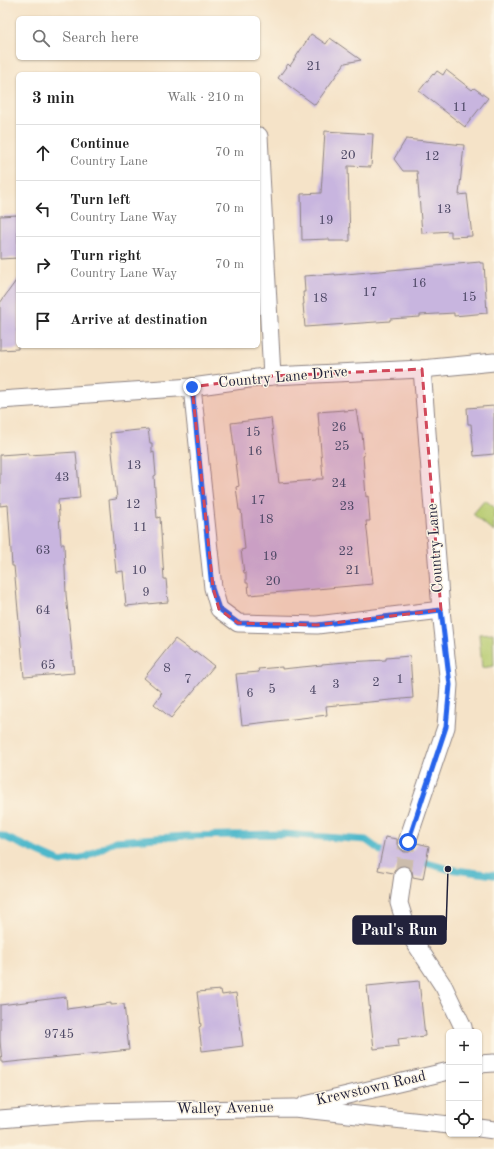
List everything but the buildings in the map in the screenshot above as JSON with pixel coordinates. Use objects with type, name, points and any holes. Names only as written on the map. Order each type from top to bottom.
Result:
[{"type":"street","points":[[260,154],[272,376]]},
{"type":"street","name":"Country Lane Drive","points":[[0,400],[192,387],[272,376],[422,369],[494,362]]},
{"type":"street","name":"Country Lane","points":[[408,842],[446,727],[450,685],[441,610],[422,369]]},
{"type":"street","points":[[192,387],[212,588],[219,609],[238,623],[317,625],[441,610]]},
{"type":"street","points":[[403,875],[399,903],[408,932],[444,987],[463,1029]]},
{"type":"street","points":[[482,1064],[494,1063]]},
{"type":"street","name":"Krewstown Road","points":[[294,1108],[446,1071]]},
{"type":"street","name":"Walley Avenue","points":[[0,1119],[87,1112],[294,1108],[446,1125]]},
{"type":"street","points":[[482,1128],[494,1130]]},
{"type":"highlighted area","points":[[422,369],[441,610],[317,625],[238,623],[219,609],[213,588],[192,387],[272,376]]},
{"type":"green space","points":[[485,500],[494,507],[494,532],[473,514]]},
{"type":"green space","points":[[493,633],[494,666],[482,668],[479,634]]},
{"type":"waterway","points":[[0,835],[61,862],[86,857],[115,841],[186,836],[283,834],[366,840],[382,852]]},
{"type":"waterway","points":[[426,863],[448,869],[494,875]]},
{"type":"tunnel","points":[[403,875],[407,842]]},
{"type":"place","name":"Paul's Run","points":[[448,869]]},
{"type":"route","points":[[192,387],[212,588],[219,609],[238,623],[317,625],[441,610],[450,685],[446,727],[408,842]]}]
